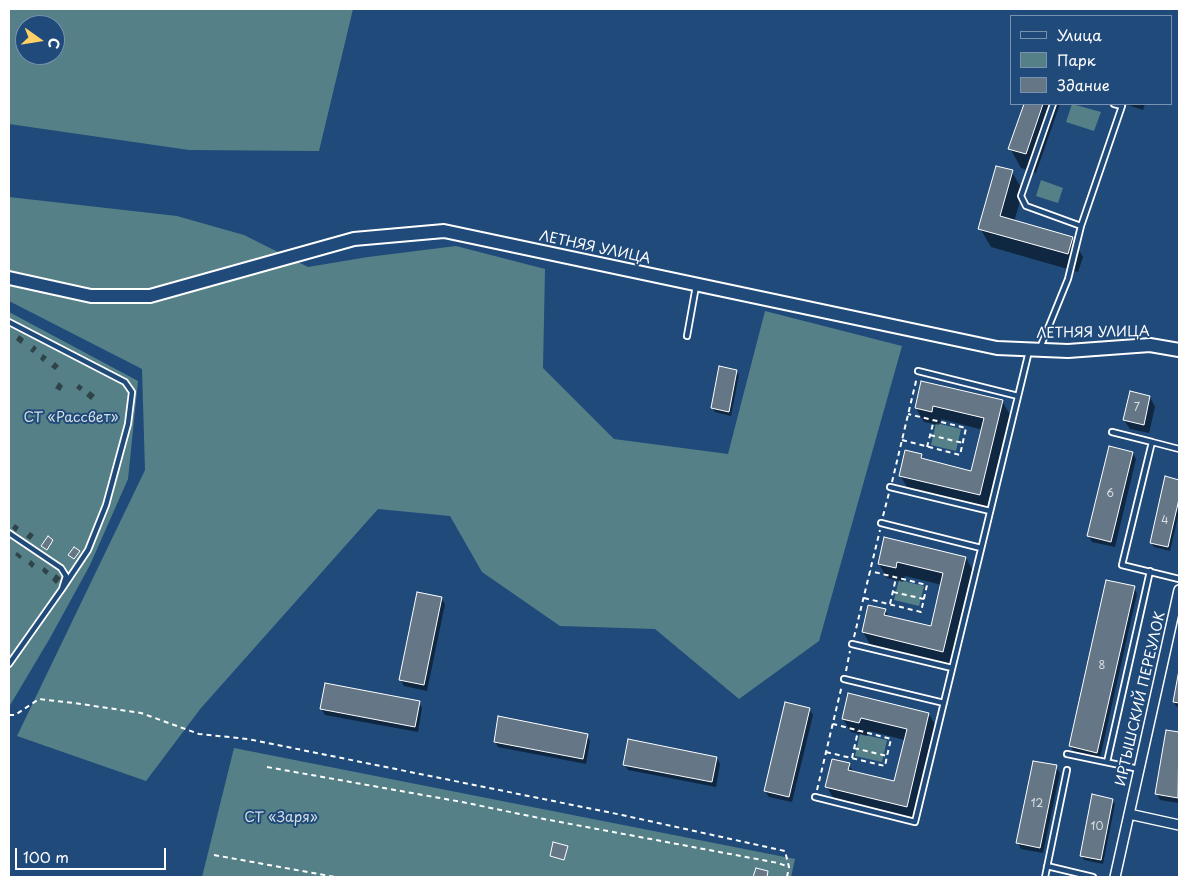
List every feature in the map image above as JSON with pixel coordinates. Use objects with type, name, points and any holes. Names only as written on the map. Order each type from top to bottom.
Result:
[{"type":"street","name":"ЛЕТНЯЯ УЛИЦА","points":[[9,278],[91,296],[150,296],[354,239],[444,232],[997,348],[1068,351],[1150,346],[1179,350]]},
{"type":"street","name":"ИРТЫШСКИЙ ПЕРЕУЛОК","points":[[1115,877],[1179,590]]},
{"type":"street","points":[[1130,814],[1179,825]]},
{"type":"lane","points":[[1053,105],[1022,196],[1026,206],[1081,226]]},
{"type":"lane","points":[[815,797],[915,822],[1018,396],[1035,349],[1068,279],[1081,226],[1122,106],[1118,105]]},
{"type":"lane","points":[[687,336],[696,285]]},
{"type":"lane","points":[[9,322],[124,382],[132,392],[128,424],[106,505],[88,550],[9,664]]},
{"type":"lane","points":[[918,371],[1018,396]]},
{"type":"lane","points":[[1112,432],[1179,449]]},
{"type":"lane","points":[[1152,442],[1122,564],[1179,579]]},
{"type":"lane","points":[[890,487],[990,511]]},
{"type":"lane","points":[[881,523],[982,548]]},
{"type":"lane","points":[[9,533],[61,568],[66,576],[62,589]]},
{"type":"lane","points":[[1107,762],[1150,571]]},
{"type":"lane","points":[[852,644],[952,668]]},
{"type":"lane","points":[[844,679],[944,703]]},
{"type":"lane","points":[[1067,754],[1139,770]]},
{"type":"lane","points":[[1045,877],[1067,770]]},
{"type":"lane","points":[[1047,866],[1094,877]]},
{"type":"path","points":[[815,797],[918,371]]},
{"type":"path","points":[[902,440],[960,455],[966,428],[908,414]]},
{"type":"path","points":[[927,447],[934,420]]},
{"type":"path","points":[[930,435],[962,443]]},
{"type":"path","points":[[863,598],[921,612],[927,585],[870,571]]},
{"type":"path","points":[[890,604],[896,578]]},
{"type":"path","points":[[893,592],[924,599]]},
{"type":"path","points":[[9,715],[15,715],[39,699],[141,713],[199,734],[248,739],[622,815],[785,851],[789,867],[787,877]]},
{"type":"path","points":[[826,752],[884,766],[887,756],[891,738],[833,724]]},
{"type":"path","points":[[852,758],[858,730]]},
{"type":"path","points":[[854,748],[887,756]]},
{"type":"path","points":[[267,767],[462,802],[778,863],[789,867]]},
{"type":"path","points":[[214,855],[335,877]]},
{"type":"green space","points":[[9,9],[353,9],[319,151],[189,150],[9,124]]},
{"type":"green space","points":[[1072,105],[1101,112],[1094,131],[1066,122]]},
{"type":"green space","points":[[1041,180],[1063,188],[1058,203],[1036,196]]},
{"type":"green space","points":[[9,197],[177,216],[244,235],[308,267],[456,246],[545,269],[543,368],[614,439],[728,454],[765,311],[902,346],[819,641],[739,699],[655,629],[560,626],[482,572],[450,516],[378,509],[201,708],[146,781],[17,736],[145,470],[142,369],[9,301]]},
{"type":"green space","name":"СТ «Рассвет»","points":[[9,312],[138,381],[128,479],[90,565],[9,707]]},
{"type":"green space","points":[[936,423],[961,429],[956,451],[931,445]]},
{"type":"green space","points":[[899,580],[924,586],[919,606],[894,600]]},
{"type":"green space","points":[[860,734],[887,740],[882,762],[855,756]]},
{"type":"green space","name":"СТ «Заря»","points":[[234,748],[795,859],[791,877],[202,877]]},
{"type":"building","points":[[1024,105],[1043,105],[1026,154],[1008,149]]},
{"type":"building","points":[[996,166],[1013,170],[1000,216],[1073,237],[1068,254],[978,229]]},
{"type":"building","points":[[719,366],[737,370],[729,412],[711,408]]},
{"type":"building","points":[[921,381],[1003,400],[980,495],[899,476],[905,450],[922,454],[921,458],[971,471],[984,418],[933,406],[932,412],[915,408]]},
{"type":"building","points":[[1130,391],[1150,396],[1144,425],[1123,420]]},
{"type":"building","points":[[1109,446],[1133,452],[1111,542],[1087,536]]},
{"type":"building","points":[[1165,476],[1179,480],[1179,499],[1168,547],[1150,543]]},
{"type":"building","points":[[48,536],[53,540],[47,550],[41,546]]},
{"type":"building","points":[[884,537],[966,557],[943,652],[862,632],[868,605],[886,609],[884,615],[931,626],[943,573],[897,562],[896,568],[878,564]]},
{"type":"building","points":[[74,547],[80,551],[74,559],[68,555]]},
{"type":"building","points":[[1106,580],[1135,586],[1097,753],[1069,746]]},
{"type":"building","points":[[417,592],[442,597],[424,685],[399,680]]},
{"type":"building","points":[[1179,670],[1179,703],[1173,702]]},
{"type":"building","points":[[325,683],[420,701],[415,727],[320,709]]},
{"type":"building","points":[[848,693],[929,713],[907,807],[825,787],[832,759],[850,763],[848,770],[894,781],[907,729],[861,718],[859,723],[842,719]]},
{"type":"building","points":[[785,702],[810,708],[789,797],[764,791]]},
{"type":"building","points":[[498,716],[588,734],[583,759],[494,742]]},
{"type":"building","points":[[1166,730],[1179,732],[1178,798],[1155,794]]},
{"type":"building","points":[[628,739],[717,757],[712,782],[623,765]]},
{"type":"building","points":[[1033,761],[1057,765],[1040,848],[1016,843]]},
{"type":"building","points":[[1092,794],[1113,799],[1101,860],[1080,856]]},
{"type":"building","points":[[553,842],[568,846],[564,860],[550,856]]},
{"type":"building","points":[[756,868],[768,871],[767,877],[753,877]]}]
